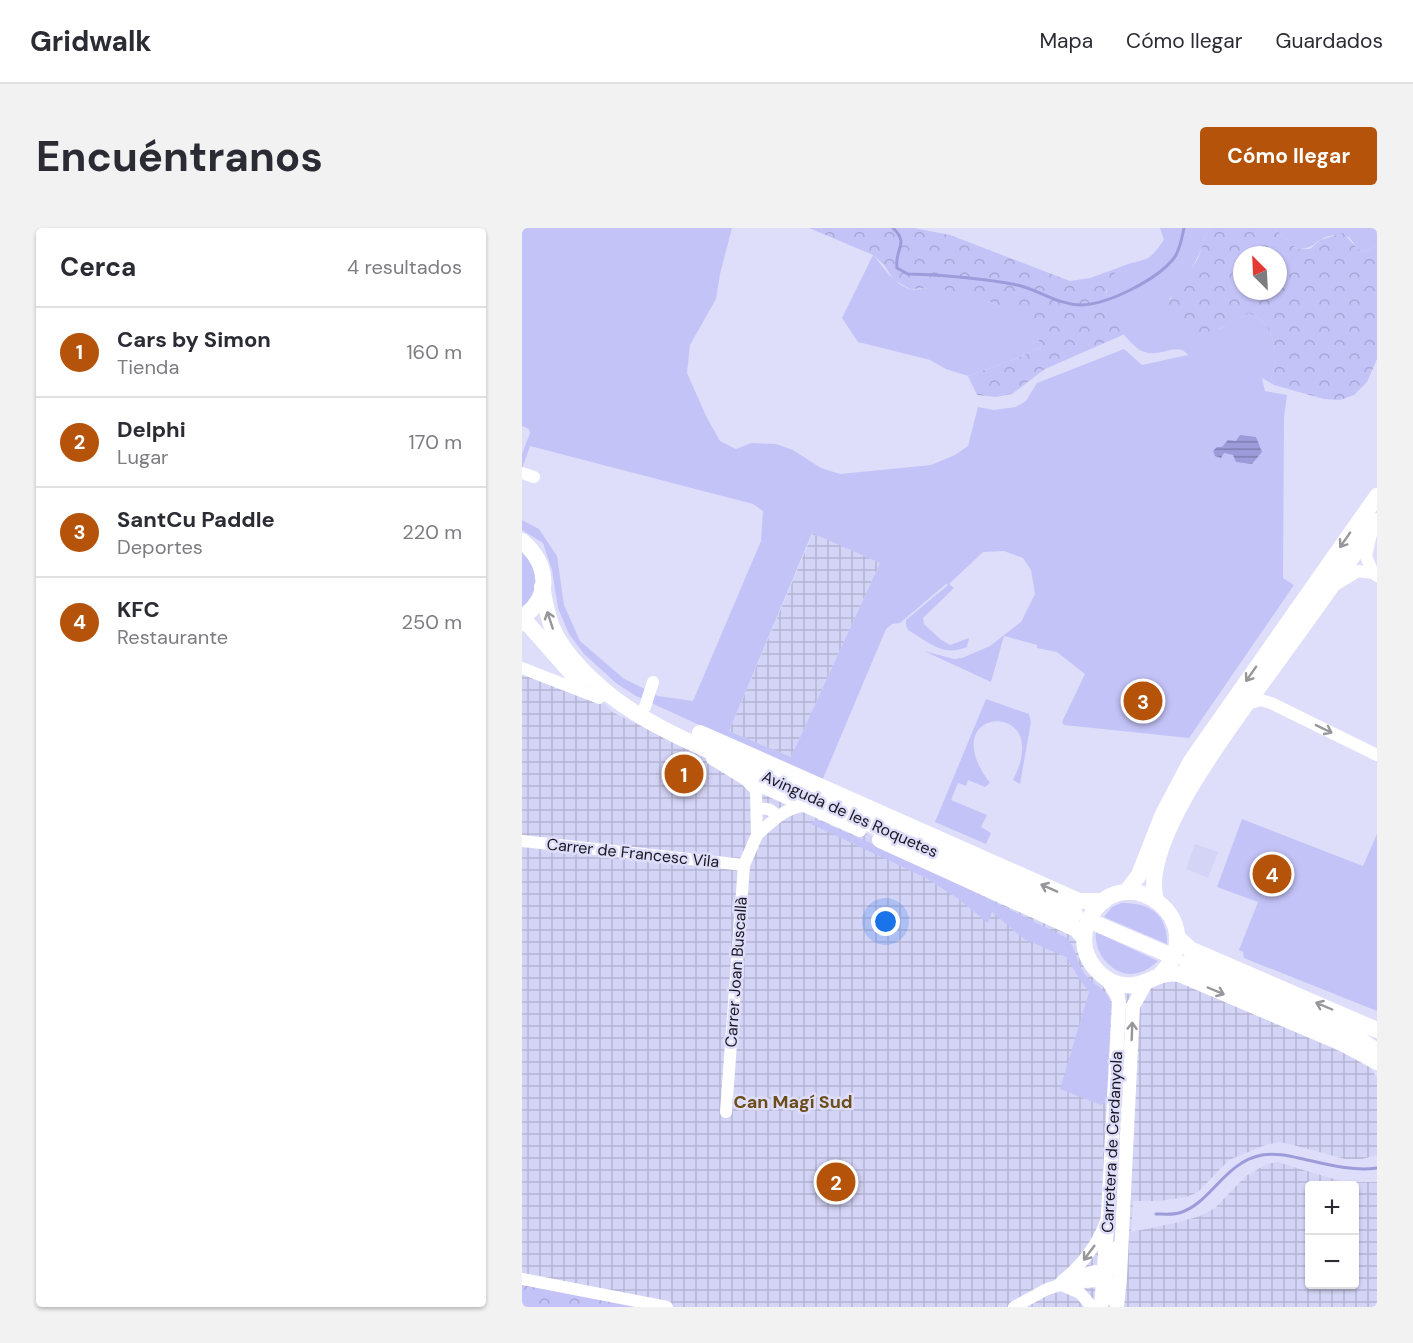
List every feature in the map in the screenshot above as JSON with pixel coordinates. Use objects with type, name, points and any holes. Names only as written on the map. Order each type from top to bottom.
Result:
[{"type":"main road","points":[[1126,892],[1139,875],[1163,814],[1191,760],[1377,496]]},
{"type":"main road","points":[[1156,900],[1154,875],[1177,813],[1209,756],[1375,524]]},
{"type":"main road","name":"Avinguda de les Roquetes","points":[[522,542],[539,560],[543,576],[542,587],[556,636],[568,653],[595,681],[628,708],[668,731],[811,798],[1075,914]]},
{"type":"main road","points":[[522,617],[536,603],[542,587]]},
{"type":"main road","name":"Avinguda de les Roquetes","points":[[522,622],[529,625],[578,680],[599,698],[628,708]]},
{"type":"main road","points":[[595,681],[617,694],[852,802],[1079,901],[1104,901]]},
{"type":"main road","points":[[860,831],[1076,929],[1084,938],[1089,959],[1107,979],[1128,986],[1146,983],[1161,974],[1172,961],[1177,946],[1176,926],[1169,913],[1156,900],[1142,894],[1126,892],[1098,905],[1090,916],[1084,938]]},
{"type":"main road","points":[[1097,924],[1165,953]]},
{"type":"main road","points":[[1177,937],[1190,949],[1377,1030]]},
{"type":"main road","points":[[1187,963],[1350,1032],[1377,1039]]},
{"type":"main road","points":[[1161,974],[1179,974],[1342,1043],[1377,1062]]},
{"type":"main road","points":[[1350,1032],[1377,1052]]},
{"type":"street","points":[[1375,524],[1366,556],[1375,574]]},
{"type":"street","points":[[1329,590],[1354,572],[1375,574]]},
{"type":"street","name":"Avinguda de les Roquetes","points":[[522,668],[599,698]]},
{"type":"street","points":[[645,707],[653,682]]},
{"type":"street","points":[[1247,704],[1261,700],[1271,703],[1377,755]]},
{"type":"street","points":[[668,731],[746,780],[860,831]]},
{"type":"street","name":"Carrer Joan Buscallà","points":[[726,1112],[744,865],[757,835],[756,790],[746,780]]},
{"type":"street","name":"Carrer Joan Buscallà","points":[[757,835],[777,817],[802,806]]},
{"type":"street","points":[[757,809],[773,810],[777,817]]},
{"type":"street","name":"Carrer de Francesc Vila","points":[[522,842],[744,865]]},
{"type":"street","name":"Carretera de Cerdanyola","points":[[1107,979],[1119,1004],[1115,1214],[1120,1276],[1115,1307]]},
{"type":"street","name":"Carretera de Cerdanyola","points":[[1101,1307],[1115,1214],[1133,1006],[1146,983]]},
{"type":"street","points":[[1014,1307],[1058,1284],[1082,1263],[1115,1214]]},
{"type":"street","points":[[1058,1284],[1079,1279],[1083,1282],[1100,1281],[1105,1276],[1113,1286],[1115,1307]]},
{"type":"street","points":[[522,1279],[646,1306],[666,1307]]},
{"type":"street","points":[[1058,1284],[1080,1293],[1092,1307]]},
{"type":"shaded area","points":[[1240,435],[1256,437],[1262,452],[1252,464],[1236,462],[1233,455],[1224,453],[1221,458],[1215,456],[1213,451],[1217,447],[1222,447],[1228,440],[1236,441]]},
{"type":"shaded area","points":[[813,533],[880,563],[791,757],[729,731]]},
{"type":"shaded area","points":[[522,668],[599,698],[612,712],[860,831],[1076,929],[1085,949],[1115,983],[1161,974],[1369,1064],[1377,1079],[1377,1155],[1362,1159],[1345,1159],[1280,1142],[1265,1145],[1229,1160],[1198,1192],[1187,1197],[1159,1201],[1133,1201],[1131,1232],[1200,1216],[1215,1208],[1246,1176],[1267,1164],[1277,1162],[1341,1181],[1305,1181],[1305,1289],[1359,1289],[1359,1182],[1377,1182],[1377,1307],[667,1307],[522,1279]]},
{"type":"shaded area","points":[[1195,844],[1218,852],[1208,878],[1186,869]]},
{"type":"green space","points":[[522,228],[732,228],[716,299],[690,345],[687,373],[720,441],[736,449],[751,443],[776,444],[793,450],[821,468],[840,474],[931,465],[955,455],[968,446],[978,407],[994,410],[1016,407],[1026,401],[1037,383],[1124,349],[1142,365],[1188,355],[1178,349],[1152,353],[1137,348],[1108,312],[1106,296],[1111,276],[1117,269],[1148,258],[1154,253],[1164,240],[1160,228],[1211,228],[1188,274],[1169,299],[1220,329],[1249,313],[1265,324],[1270,332],[1275,350],[1271,379],[1274,385],[1262,378],[1265,391],[1287,395],[1284,417],[1283,578],[1294,585],[1189,738],[1064,725],[1062,722],[1085,674],[1057,652],[1037,648],[1037,645],[1004,636],[991,682],[924,651],[954,659],[962,658],[990,646],[1021,622],[1035,594],[1031,570],[1023,558],[1004,551],[983,552],[949,584],[954,588],[923,618],[924,624],[950,645],[969,638],[967,647],[950,650],[936,647],[908,630],[906,625],[906,620],[948,585],[946,584],[900,623],[892,624],[886,629],[822,781],[636,696],[616,683],[584,654],[569,634],[558,608],[552,570],[543,543],[522,530],[522,520],[539,529],[557,556],[564,605],[580,641],[623,678],[658,696],[693,701],[761,541],[763,511],[753,504],[530,446],[522,469],[522,454],[530,433],[529,429],[522,426]],"holes":[[[812,533],[880,563],[791,757],[729,731]]]},
{"type":"green space","points":[[809,228],[914,228],[950,235],[1070,281],[1090,278],[1134,262],[1115,272],[1106,291],[1109,313],[1125,334],[1045,369],[1012,394],[996,397],[977,395],[968,376],[1041,347],[1035,329],[1015,314],[990,302],[938,288],[910,289],[894,280],[884,265],[873,255]]},
{"type":"green space","points":[[1211,228],[1274,228],[1297,249],[1310,249],[1320,240],[1343,233],[1358,249],[1366,252],[1377,245],[1377,359],[1367,382],[1354,395],[1340,400],[1324,399],[1274,385],[1271,379],[1275,350],[1270,332],[1265,324],[1249,313],[1224,327],[1206,333],[1188,331],[1180,325],[1167,306],[1198,258],[1204,238]]},
{"type":"green space","points":[[1274,228],[1377,228],[1377,245],[1366,252],[1358,249],[1349,237],[1329,236],[1308,248],[1297,249]]},
{"type":"green space","points":[[873,255],[904,287],[910,289],[938,288],[961,293],[990,302],[1018,315],[1035,329],[1041,347],[968,376],[946,369],[930,360],[858,342],[842,318]]},
{"type":"green space","points":[[522,550],[536,568],[538,585],[522,611]]},
{"type":"green space","points":[[986,699],[1029,714],[1031,722],[1020,784],[1013,780],[1020,761],[1021,740],[1014,727],[1003,722],[990,722],[980,729],[974,741],[976,759],[990,783],[985,787],[968,780],[966,786],[958,783],[951,800],[987,815],[981,827],[991,833],[986,844],[935,822]]},
{"type":"green space","points":[[1242,819],[1363,866],[1377,834],[1377,1011],[1244,958],[1243,952],[1239,950],[1258,902],[1217,887]]},
{"type":"green space","points":[[817,820],[908,859],[1067,938],[1084,974],[1104,991],[1111,1003],[1107,1101],[1101,1105],[1060,1089],[1089,992],[1066,957],[1024,939],[992,912],[988,923],[957,898],[926,878],[809,823]]},
{"type":"green space","points":[[1121,903],[1140,905],[1155,912],[1164,925],[1167,944],[1104,917],[1112,907]]},
{"type":"green space","points":[[1096,932],[1158,961],[1141,972],[1129,974],[1121,972],[1107,963],[1102,956],[1098,949]]},
{"type":"green space","points":[[522,1279],[645,1307],[522,1307]]},
{"type":"waterway","points":[[893,228],[901,243],[897,268],[908,274],[962,277],[1017,285],[1065,303],[1082,305],[1093,304],[1119,295],[1157,274],[1176,255],[1184,228]]},
{"type":"waterway","points":[[1156,1214],[1176,1214],[1190,1208],[1227,1174],[1249,1159],[1262,1155],[1281,1155],[1344,1168],[1377,1168]]},
{"type":"place","name":"SantCu Paddle","points":[[1143,701]]},
{"type":"place","name":"Cars by Simon","points":[[684,774]]},
{"type":"place","name":"KFC","points":[[1272,874]]},
{"type":"place","name":"Delphi","points":[[836,1182]]},
{"type":"district","name":"Can Magí Sud","points":[[793,1102]]}]
